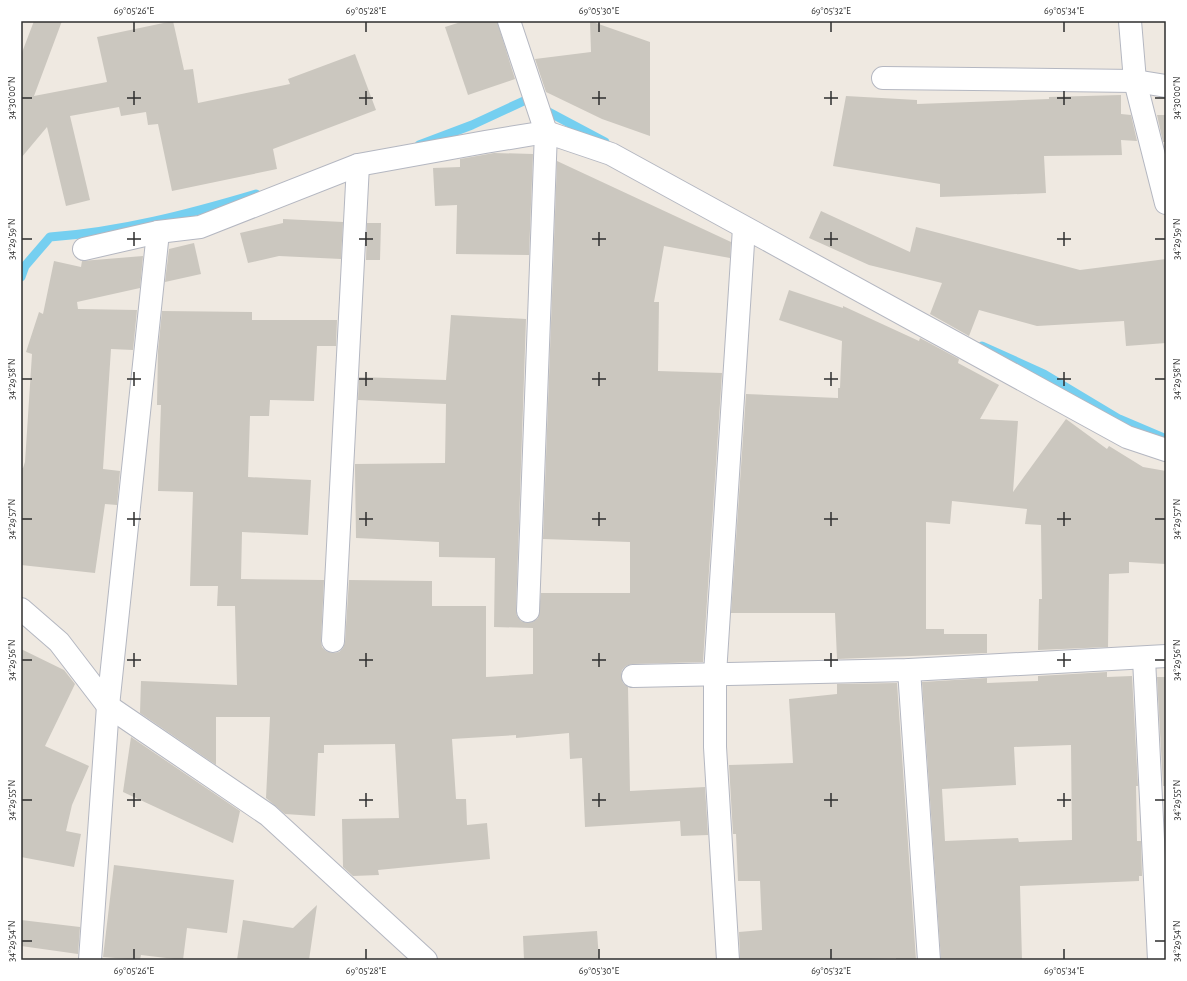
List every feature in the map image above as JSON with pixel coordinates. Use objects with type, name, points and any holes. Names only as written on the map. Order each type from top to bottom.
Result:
[{"type":"street","points":[[509,21],[546,132],[528,611]]},
{"type":"street","points":[[1130,21],[1135,82],[1166,202]]},
{"type":"street","points":[[883,78],[1135,82],[1166,86]]},
{"type":"street","points":[[84,249],[158,232],[200,226],[358,165],[546,132],[611,154],[1127,437],[1166,450]]},
{"type":"street","points":[[333,642],[358,165]]},
{"type":"street","points":[[728,960],[715,747],[715,674],[744,228]]},
{"type":"street","points":[[90,960],[108,706],[158,232]]},
{"type":"street","points":[[21,608],[59,642],[108,706],[268,815],[426,960]]},
{"type":"street","points":[[632,676],[909,670],[1144,659],[1166,656]]},
{"type":"street","points":[[1144,659],[1159,960]]},
{"type":"street","points":[[909,670],[929,960]]},
{"type":"building","points":[[34,21],[62,21],[34,96],[107,82],[97,37],[173,21],[184,70],[193,69],[198,103],[290,84],[288,79],[355,54],[376,110],[273,149],[277,169],[172,191],[158,124],[148,125],[146,112],[121,116],[119,107],[70,116],[90,200],[66,206],[47,127],[21,158],[21,55]]},
{"type":"building","points":[[464,21],[497,21],[515,79],[468,95],[445,27]]},
{"type":"building","points":[[590,21],[650,42],[650,136],[602,119],[546,92],[535,59],[591,52]]},
{"type":"building","points":[[1121,95],[1121,114],[1131,115],[1137,141],[1121,140],[1122,155],[1044,156],[1046,193],[940,197],[940,184],[833,166],[846,96],[917,100],[917,104]]},
{"type":"building","points":[[1157,115],[1166,115],[1166,142],[1163,142]]},
{"type":"building","points":[[494,153],[533,154],[529,255],[456,254],[457,205],[435,206],[433,168],[460,167],[460,159]]},
{"type":"building","points":[[557,161],[731,242],[730,258],[664,246],[654,302],[659,302],[658,371],[722,373],[703,662],[632,664],[626,666],[622,670],[621,676],[623,683],[628,687],[630,791],[705,787],[708,835],[681,836],[680,821],[585,827],[582,758],[570,759],[569,733],[516,738],[516,735],[452,739],[456,799],[466,799],[467,825],[487,823],[490,859],[378,870],[379,875],[353,876],[343,867],[342,819],[399,818],[395,744],[324,745],[324,753],[318,753],[315,816],[285,814],[266,798],[270,717],[216,717],[216,765],[140,713],[141,681],[237,685],[235,606],[217,606],[218,586],[190,586],[193,492],[158,491],[161,405],[157,405],[158,351],[162,311],[252,312],[252,320],[337,320],[336,346],[317,346],[314,401],[270,400],[269,416],[250,416],[248,477],[311,480],[308,535],[242,532],[241,579],[324,580],[321,641],[322,647],[326,651],[333,653],[339,652],[343,648],[345,642],[349,580],[432,581],[432,606],[486,606],[486,677],[533,674],[533,628],[494,627],[495,558],[439,557],[439,542],[356,538],[355,464],[445,463],[446,404],[358,400],[359,377],[446,380],[451,315],[526,319],[517,616],[521,621],[527,623],[533,622],[538,618],[541,593],[630,593],[630,542],[543,539]]},
{"type":"building","points":[[821,211],[910,252],[916,227],[1080,270],[1166,259],[1166,343],[1126,346],[1124,321],[1037,326],[979,310],[969,336],[930,314],[942,283],[869,265],[809,238]]},
{"type":"building","points":[[283,219],[343,222],[341,259],[279,256],[248,263],[240,233],[283,223]]},
{"type":"building","points":[[367,223],[381,223],[380,260],[366,260]]},
{"type":"building","points":[[194,243],[201,274],[165,282],[169,249]]},
{"type":"building","points":[[143,256],[140,288],[77,302],[78,309],[137,310],[133,350],[111,349],[103,469],[120,471],[117,505],[105,504],[95,573],[21,565],[21,468],[23,468],[25,462],[32,354],[26,352],[39,312],[43,314],[54,261],[81,267],[82,261]]},
{"type":"building","points":[[789,290],[843,308],[843,306],[919,341],[920,338],[959,359],[958,363],[999,385],[980,419],[1018,421],[1013,492],[1066,419],[1107,449],[1109,446],[1143,467],[1166,471],[1166,564],[1129,562],[1129,573],[1109,574],[1108,647],[1038,650],[1039,599],[1042,599],[1041,525],[1025,524],[1027,509],[952,501],[950,524],[926,522],[926,629],[944,629],[944,634],[987,634],[987,653],[837,659],[835,613],[731,613],[746,394],[838,398],[838,388],[840,388],[842,341],[779,320]]},
{"type":"building","points":[[21,649],[64,670],[75,684],[45,746],[89,766],[72,805],[66,831],[81,834],[74,867],[21,857]]},
{"type":"building","points":[[1107,672],[1107,677],[1132,676],[1138,786],[1136,786],[1137,841],[1141,841],[1142,876],[1139,876],[1139,881],[1020,886],[1022,960],[941,960],[922,682],[987,678],[987,683],[1038,681],[1038,676]],"holes":[[[1071,745],[1072,840],[1019,842],[1018,838],[945,841],[942,789],[1016,785],[1014,747]]]},
{"type":"building","points":[[1157,677],[1166,677],[1166,786],[1163,786]]},
{"type":"building","points":[[897,683],[916,960],[896,960],[896,958],[846,960],[740,960],[739,932],[762,930],[760,881],[738,881],[736,834],[733,834],[729,765],[793,763],[789,699],[837,694],[837,684]]},
{"type":"building","points":[[131,737],[240,811],[233,843],[123,792]]},
{"type":"building","points":[[114,865],[234,880],[227,933],[187,928],[183,960],[141,955],[140,960],[103,957]]},
{"type":"building","points":[[317,905],[309,960],[237,960],[243,920],[293,928]]},
{"type":"building","points":[[21,920],[80,927],[78,954],[21,946]]},
{"type":"building","points":[[597,931],[599,960],[524,960],[523,936]]},
{"type":"waterway","points":[[419,145],[472,125],[526,100],[605,142]]},
{"type":"waterway","points":[[21,277],[25,266],[50,237],[76,235],[154,221],[256,194]]},
{"type":"waterway","points":[[982,346],[1044,374],[1119,419],[1166,439]]}]
